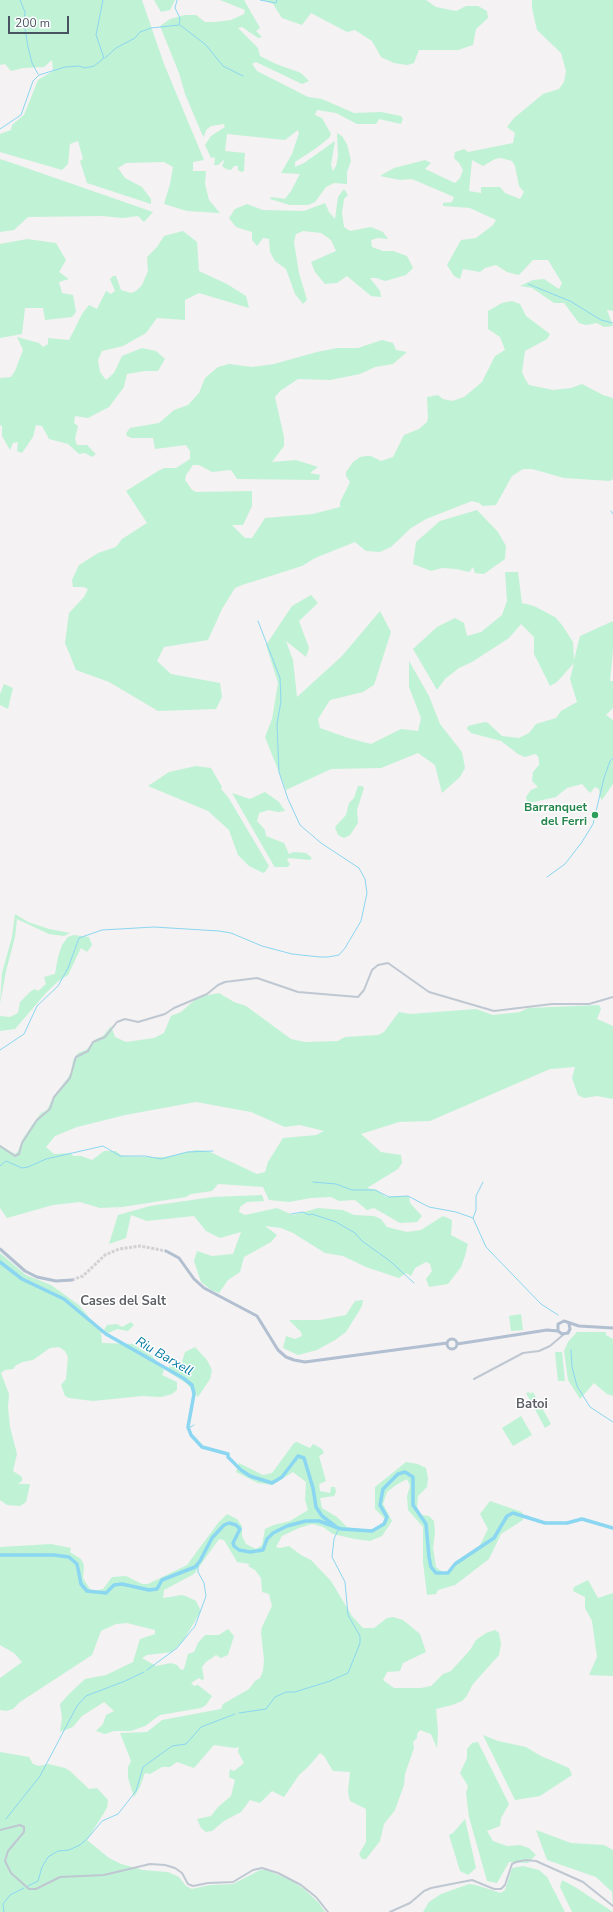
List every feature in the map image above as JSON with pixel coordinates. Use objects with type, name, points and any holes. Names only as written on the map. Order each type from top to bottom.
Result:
[{"type":"main road","points":[[0,1249],[25,1271],[37,1277],[56,1281],[72,1280]]},
{"type":"main road","points":[[166,1251],[179,1258],[194,1279],[204,1288],[257,1316],[278,1350],[286,1357],[305,1362],[446,1344],[450,1339],[457,1342],[547,1330],[559,1331],[564,1334],[570,1329],[579,1326]]},
{"type":"main road","points":[[547,1330],[558,1325],[562,1321],[579,1326],[613,1328]]},
{"type":"main road","points":[[569,1324],[570,1329]]},
{"type":"main road","points":[[558,1325],[559,1331]]},
{"type":"main road","points":[[446,1344],[452,1349],[455,1348],[457,1342]]},
{"type":"street","points":[[0,1146],[17,1156],[37,1120],[50,1109],[54,1097],[70,1078],[76,1057],[88,1051],[93,1042],[105,1037],[114,1025],[122,1020],[128,1019],[138,1022],[165,1014],[174,1008],[207,994],[218,985],[225,982],[258,978],[298,992],[358,997],[364,990],[372,970],[378,965],[388,963],[429,992],[494,1011],[552,1004],[588,1004],[613,998]]},
{"type":"street","points":[[556,1340],[559,1331]]},
{"type":"street","points":[[474,1379],[523,1354],[539,1351],[564,1334]]},
{"type":"street","points":[[0,1830],[20,1825],[24,1827],[24,1832],[8,1851],[5,1861],[15,1877],[29,1889],[36,1889],[60,1877],[104,1875],[150,1864],[174,1867],[180,1872],[189,1885],[193,1886],[206,1883],[233,1882],[253,1870],[262,1868],[278,1873],[301,1885],[316,1897],[328,1912]]},
{"type":"street","points":[[390,1912],[408,1904],[424,1891],[433,1887],[472,1880],[494,1889],[501,1889],[505,1885],[512,1864],[526,1860],[536,1861],[583,1882],[613,1906]]},
{"type":"green space","points":[[0,0],[142,0],[164,64],[204,160],[193,162],[193,171],[206,171],[205,184],[209,200],[220,213],[187,211],[164,204],[173,167],[164,162],[126,163],[118,168],[125,178],[142,187],[151,199],[151,204],[87,183],[80,161],[83,159],[78,141],[70,144],[68,164],[62,170],[0,152],[0,134],[11,130],[12,125],[24,115],[38,80],[53,71],[52,60],[44,67],[23,68],[11,71],[5,64],[0,65]]},
{"type":"green space","points":[[154,0],[175,0],[170,10],[161,12]]},
{"type":"green space","points":[[220,0],[244,0],[260,28],[256,31],[262,37],[258,38],[242,27],[238,28],[258,48],[260,56],[276,64],[301,73],[309,81],[302,84],[256,62],[252,64],[257,71],[308,97],[322,99],[354,113],[381,112],[401,116],[403,119],[401,124],[379,119],[376,124],[357,124],[336,113],[317,110],[315,115],[322,118],[331,134],[329,138],[315,149],[295,162],[295,167],[304,163],[335,141],[331,165],[333,171],[336,166],[338,156],[337,133],[342,136],[347,144],[351,161],[347,172],[347,184],[334,183],[326,187],[315,202],[308,205],[290,205],[270,199],[271,197],[285,199],[300,174],[281,173],[292,154],[299,133],[298,130],[285,140],[227,134],[225,151],[245,153],[244,171],[241,172],[238,170],[238,166],[234,166],[231,170],[226,169],[222,166],[225,159],[218,165],[214,165],[215,159],[214,157],[211,158],[205,145],[211,136],[225,127],[224,124],[211,126],[206,130],[204,137],[202,134],[185,94],[179,73],[160,26],[170,19],[185,15],[196,15],[205,22],[215,22],[231,20],[244,14],[245,10]]},
{"type":"green space","points":[[263,0],[426,0],[436,7],[456,11],[466,6],[478,6],[487,11],[488,18],[476,29],[473,45],[458,50],[419,50],[414,63],[407,65],[394,63],[381,57],[372,41],[355,30],[347,32],[311,13],[302,25],[282,18],[273,4]]},
{"type":"green space","points":[[532,0],[613,0],[613,311],[607,310],[613,326],[604,327],[597,323],[586,325],[579,323],[564,303],[554,303],[532,288],[520,286],[533,280],[544,279],[559,289],[562,283],[548,260],[533,260],[519,275],[507,272],[496,265],[485,268],[480,272],[463,269],[460,279],[454,276],[447,265],[461,240],[476,238],[493,225],[496,220],[470,208],[443,206],[443,203],[452,202],[454,197],[412,179],[400,180],[380,176],[394,168],[425,160],[431,163],[425,169],[455,183],[460,178],[463,170],[454,158],[455,152],[464,149],[468,152],[513,143],[515,133],[507,127],[514,118],[543,94],[559,89],[564,82],[566,71],[561,53],[537,30],[532,8]],"holes":[[[501,158],[512,161],[515,166],[519,186],[524,192],[520,199],[505,193],[500,187],[481,187],[481,193],[469,191],[472,160],[483,166],[495,159]]]},
{"type":"green space","points":[[0,159],[153,212],[144,222],[138,216],[123,218],[102,216],[28,217],[14,230],[0,232]]},
{"type":"green space","points":[[344,189],[348,195],[344,199],[342,213],[344,227],[350,231],[371,227],[383,232],[388,239],[378,238],[371,240],[372,247],[383,251],[393,251],[407,256],[413,268],[406,275],[385,281],[370,278],[380,291],[381,297],[371,296],[347,276],[337,283],[325,284],[315,272],[311,262],[336,251],[331,240],[321,233],[303,231],[296,234],[294,242],[299,273],[307,300],[303,304],[295,294],[286,269],[275,261],[270,252],[269,239],[263,238],[257,246],[252,240],[252,232],[236,227],[229,218],[235,209],[247,204],[263,210],[304,211],[325,203],[329,212],[335,219],[338,197]]},
{"type":"green space","points":[[183,231],[197,242],[199,271],[227,284],[246,296],[249,308],[199,293],[185,300],[185,320],[157,318],[146,333],[123,346],[102,351],[98,360],[100,372],[106,380],[114,373],[122,356],[142,348],[156,351],[165,359],[158,371],[145,371],[127,374],[124,387],[109,407],[88,418],[75,416],[74,423],[78,426],[75,439],[77,445],[87,445],[96,454],[92,457],[85,453],[79,454],[68,444],[49,439],[42,426],[36,425],[33,437],[22,453],[17,451],[18,442],[13,443],[10,450],[2,436],[2,426],[0,425],[0,378],[11,377],[15,371],[23,350],[17,337],[39,343],[43,347],[48,344],[48,338],[69,340],[82,314],[89,305],[97,309],[106,291],[111,294],[115,291],[110,279],[113,276],[116,276],[121,290],[131,293],[136,291],[142,285],[148,271],[147,257],[157,247],[164,236]]},
{"type":"green space","points":[[27,239],[56,243],[66,260],[59,272],[69,279],[59,282],[62,293],[73,295],[76,312],[72,317],[45,320],[43,308],[25,308],[22,334],[0,338],[0,244]]},
{"type":"green space","points":[[512,301],[520,304],[526,316],[550,334],[547,339],[525,351],[522,372],[529,385],[553,390],[571,388],[582,384],[603,395],[613,398],[613,479],[610,481],[564,478],[532,469],[523,469],[512,476],[496,505],[483,506],[472,501],[426,519],[411,528],[391,547],[380,552],[366,551],[355,542],[315,558],[302,566],[235,588],[222,609],[208,640],[164,647],[157,661],[171,674],[220,683],[222,697],[216,709],[158,711],[109,682],[76,670],[65,643],[69,613],[84,597],[88,589],[84,587],[73,587],[72,580],[79,565],[98,553],[116,547],[122,539],[147,523],[126,491],[164,468],[176,468],[190,459],[190,451],[186,445],[155,449],[153,438],[131,438],[126,435],[130,428],[159,423],[174,410],[188,405],[199,393],[205,378],[218,367],[229,364],[252,367],[274,364],[337,348],[358,348],[382,340],[393,343],[396,350],[407,352],[393,364],[375,367],[360,374],[330,380],[298,379],[280,391],[275,397],[284,437],[284,446],[272,462],[296,460],[318,467],[310,473],[320,475],[319,480],[237,479],[231,470],[212,472],[199,465],[193,465],[186,475],[185,480],[192,490],[196,492],[252,491],[252,506],[243,525],[232,525],[245,538],[252,538],[265,518],[313,514],[340,507],[340,502],[350,482],[346,476],[346,472],[353,462],[360,457],[366,456],[371,456],[381,461],[393,457],[404,435],[419,429],[427,422],[427,397],[438,395],[443,399],[452,401],[464,397],[482,382],[495,356],[505,350],[500,337],[488,329],[488,311],[502,303]]},
{"type":"green space","points":[[477,510],[498,532],[506,546],[505,559],[484,574],[475,573],[473,567],[469,572],[442,568],[431,571],[413,564],[416,542],[440,521]]},
{"type":"green space","points":[[505,572],[518,572],[522,603],[534,606],[555,617],[562,625],[573,642],[574,660],[580,636],[613,621],[613,651],[610,681],[613,681],[613,708],[606,715],[613,720],[613,784],[602,800],[599,789],[595,787],[590,793],[582,784],[567,788],[556,797],[529,803],[526,797],[531,790],[538,787],[532,781],[533,772],[539,765],[538,756],[535,754],[525,757],[518,754],[501,741],[471,733],[467,729],[468,726],[485,722],[502,736],[519,738],[529,733],[536,724],[556,718],[561,711],[577,702],[570,679],[574,663],[557,682],[550,686],[534,654],[534,637],[521,624],[509,638],[472,662],[459,668],[445,679],[437,690],[413,649],[437,627],[455,618],[464,623],[467,636],[481,632],[502,615],[507,601]]},
{"type":"green space","points":[[311,595],[318,603],[299,621],[309,648],[306,657],[286,641],[293,660],[297,697],[342,656],[380,611],[391,632],[374,685],[363,692],[330,700],[318,719],[320,728],[371,744],[401,729],[418,731],[421,718],[409,687],[409,661],[429,696],[440,724],[462,752],[465,768],[460,777],[442,793],[435,765],[418,753],[381,768],[331,769],[286,790],[265,737],[272,719],[278,683],[266,645],[292,606]]},
{"type":"green space","points":[[4,684],[13,688],[8,709],[0,705],[0,694]]},
{"type":"green space","points":[[196,766],[211,768],[222,787],[221,789],[228,797],[269,866],[265,872],[263,873],[249,866],[238,855],[229,830],[208,811],[148,786],[169,772]]},
{"type":"green space","points":[[358,786],[362,786],[364,788],[357,810],[358,823],[350,835],[344,838],[338,835],[335,827],[346,815],[349,803],[354,798]]},
{"type":"green space","points":[[265,792],[279,802],[285,811],[278,812],[269,810],[259,813],[257,821],[265,830],[266,836],[284,843],[289,854],[294,852],[306,853],[312,858],[310,860],[289,858],[287,860],[290,864],[288,867],[274,866],[232,793],[250,799]]},
{"type":"green space","points":[[15,914],[28,922],[49,929],[70,933],[64,936],[49,934],[17,919],[15,937],[6,971],[0,1004],[2,973],[12,937]]},
{"type":"green space","points":[[74,935],[89,937],[92,945],[87,952],[81,948],[68,975],[57,982],[46,993],[15,1029],[0,1031],[0,1016],[10,1017],[18,1013],[20,1002],[31,991],[35,989],[38,991],[46,984],[44,977],[55,974],[62,945],[68,937]]},
{"type":"green space","points":[[219,993],[234,1002],[246,1006],[291,1039],[305,1042],[338,1041],[345,1037],[378,1035],[384,1032],[399,1012],[410,1014],[476,1009],[493,1015],[520,1012],[528,1008],[599,1005],[601,1009],[597,1019],[613,1026],[613,1099],[597,1096],[584,1098],[578,1095],[572,1078],[575,1067],[550,1069],[430,1121],[399,1122],[361,1134],[381,1152],[401,1155],[402,1163],[398,1169],[367,1188],[377,1190],[386,1197],[409,1196],[410,1203],[422,1216],[417,1222],[400,1223],[374,1208],[367,1210],[355,1200],[339,1201],[331,1197],[311,1198],[289,1202],[269,1200],[263,1187],[218,1184],[212,1191],[191,1194],[186,1197],[122,1207],[100,1208],[80,1202],[53,1205],[7,1218],[0,1208],[0,1145],[15,1154],[18,1151],[22,1140],[32,1125],[41,1113],[47,1110],[53,1097],[67,1079],[71,1072],[73,1060],[78,1053],[86,1050],[96,1039],[103,1036],[111,1026],[115,1037],[126,1042],[154,1038],[164,1033],[171,1016],[181,1012],[198,997]],"holes":[[[196,1102],[251,1112],[285,1127],[300,1125],[324,1131],[316,1135],[283,1138],[268,1162],[265,1172],[257,1174],[208,1151],[196,1150],[165,1157],[122,1156],[116,1151],[104,1151],[92,1160],[81,1156],[73,1156],[71,1153],[54,1154],[46,1147],[55,1136],[77,1127],[125,1115]]]},
{"type":"green space","points":[[262,1195],[264,1201],[247,1202],[240,1207],[239,1212],[245,1215],[277,1208],[293,1215],[318,1208],[343,1210],[354,1215],[374,1216],[381,1219],[387,1227],[407,1232],[421,1230],[443,1216],[452,1220],[451,1235],[468,1244],[465,1256],[461,1267],[448,1284],[429,1287],[426,1279],[432,1271],[430,1264],[426,1262],[415,1268],[411,1276],[406,1273],[399,1278],[366,1267],[343,1256],[325,1253],[293,1233],[281,1228],[265,1226],[277,1235],[271,1242],[244,1257],[240,1272],[228,1280],[219,1293],[211,1290],[201,1282],[194,1261],[197,1251],[212,1256],[233,1254],[241,1232],[220,1238],[206,1231],[194,1216],[147,1221],[131,1215],[126,1238],[109,1244],[118,1215],[150,1206],[213,1197]]},
{"type":"green space","points":[[0,1253],[26,1275],[51,1285],[79,1305],[101,1332],[102,1343],[133,1344],[152,1356],[164,1370],[162,1375],[177,1382],[177,1390],[172,1394],[161,1397],[142,1396],[93,1401],[69,1398],[65,1396],[61,1385],[66,1379],[68,1357],[65,1351],[59,1347],[50,1348],[33,1360],[23,1362],[16,1365],[13,1369],[5,1370],[1,1373],[9,1394],[8,1407],[10,1427],[17,1454],[13,1471],[22,1477],[22,1481],[18,1484],[30,1484],[26,1502],[20,1506],[7,1505],[0,1500]]},
{"type":"green space","points":[[363,1300],[362,1306],[346,1332],[335,1340],[317,1350],[298,1355],[283,1348],[286,1336],[295,1339],[302,1336],[301,1332],[289,1320],[320,1320],[346,1315],[355,1301]]},
{"type":"green space","points":[[521,1314],[523,1330],[511,1331],[509,1316]]},
{"type":"green space","points":[[131,1322],[134,1325],[128,1331],[117,1329],[108,1333],[104,1330],[107,1325],[117,1324],[122,1327]]},
{"type":"green space","points":[[577,1332],[606,1332],[606,1335],[613,1339],[613,1396],[607,1394],[594,1383],[580,1399],[568,1380],[564,1351],[568,1342]]},
{"type":"green space","points":[[195,1347],[207,1360],[212,1370],[210,1379],[198,1397],[186,1383],[167,1371],[170,1365],[181,1365],[185,1352]]},
{"type":"green space","points":[[555,1352],[562,1352],[565,1381],[558,1381]]},
{"type":"green space","points":[[529,1392],[530,1394],[533,1392],[551,1424],[545,1428],[526,1393]]},
{"type":"green space","points":[[521,1416],[532,1435],[513,1446],[502,1428]]},
{"type":"green space","points":[[297,1442],[310,1448],[313,1444],[322,1449],[324,1453],[319,1456],[326,1481],[319,1484],[320,1491],[330,1493],[331,1487],[335,1487],[336,1492],[334,1496],[320,1498],[322,1508],[337,1517],[347,1527],[370,1530],[383,1526],[385,1519],[375,1509],[375,1487],[406,1462],[418,1464],[426,1468],[428,1478],[427,1487],[418,1496],[417,1507],[421,1515],[429,1516],[434,1521],[435,1532],[433,1548],[436,1567],[445,1574],[456,1561],[480,1545],[488,1529],[480,1514],[490,1501],[522,1512],[523,1520],[501,1534],[489,1559],[455,1585],[438,1590],[436,1594],[427,1595],[423,1562],[423,1527],[408,1510],[407,1496],[410,1486],[407,1479],[387,1492],[383,1504],[392,1521],[382,1536],[370,1541],[355,1539],[333,1534],[323,1527],[312,1524],[282,1536],[276,1547],[280,1548],[289,1546],[311,1560],[331,1581],[352,1616],[363,1628],[374,1628],[387,1618],[393,1617],[403,1620],[420,1634],[426,1652],[403,1663],[400,1671],[387,1672],[383,1680],[394,1688],[421,1688],[431,1686],[443,1674],[451,1671],[470,1650],[476,1640],[486,1633],[495,1630],[499,1633],[501,1644],[499,1655],[473,1684],[466,1697],[462,1701],[452,1705],[436,1709],[438,1731],[437,1748],[431,1734],[420,1730],[417,1734],[417,1738],[413,1742],[414,1748],[405,1774],[404,1785],[395,1810],[384,1824],[380,1841],[366,1859],[362,1859],[359,1854],[366,1842],[366,1809],[350,1801],[348,1792],[350,1772],[333,1771],[324,1756],[320,1753],[299,1775],[284,1797],[272,1791],[260,1803],[250,1800],[241,1812],[224,1821],[212,1831],[206,1832],[201,1828],[197,1819],[211,1816],[218,1807],[231,1796],[235,1780],[229,1777],[230,1769],[234,1771],[244,1763],[238,1752],[239,1747],[235,1748],[214,1745],[194,1768],[177,1762],[170,1767],[162,1767],[150,1774],[145,1773],[140,1787],[134,1797],[128,1778],[128,1767],[131,1761],[120,1733],[147,1732],[162,1720],[221,1709],[223,1704],[249,1689],[255,1681],[260,1678],[263,1671],[264,1660],[261,1632],[272,1606],[269,1594],[262,1592],[261,1578],[255,1570],[248,1566],[250,1564],[237,1562],[224,1540],[219,1539],[194,1574],[164,1590],[163,1598],[182,1595],[188,1597],[196,1601],[201,1611],[183,1641],[172,1652],[147,1655],[142,1658],[156,1666],[171,1663],[177,1665],[181,1670],[184,1669],[188,1654],[194,1652],[198,1643],[205,1635],[219,1635],[228,1629],[234,1636],[228,1655],[221,1658],[216,1655],[206,1662],[202,1667],[204,1679],[202,1680],[199,1678],[191,1683],[194,1686],[198,1685],[212,1696],[206,1705],[201,1708],[160,1715],[145,1726],[131,1731],[114,1731],[105,1734],[96,1731],[103,1724],[106,1715],[114,1711],[104,1702],[82,1716],[73,1727],[60,1732],[62,1718],[60,1704],[70,1693],[85,1679],[106,1675],[133,1662],[140,1639],[155,1634],[155,1630],[127,1623],[116,1624],[101,1631],[92,1655],[20,1702],[13,1709],[6,1711],[0,1710],[0,1678],[22,1662],[14,1653],[0,1645],[0,1547],[51,1544],[71,1548],[70,1552],[81,1559],[84,1565],[83,1578],[90,1589],[94,1591],[103,1589],[112,1577],[126,1576],[142,1584],[148,1584],[187,1565],[218,1523],[227,1514],[237,1519],[242,1526],[242,1536],[246,1544],[256,1549],[262,1545],[265,1529],[290,1521],[308,1510],[305,1500],[306,1482],[293,1472],[272,1485],[258,1483],[236,1472],[239,1463],[263,1475],[272,1473],[294,1443]]},
{"type":"green space","points":[[588,1580],[598,1598],[613,1593],[613,1676],[589,1675],[597,1657],[592,1621],[585,1608],[585,1597],[573,1591],[574,1587]]},
{"type":"green space","points":[[483,1735],[498,1741],[526,1747],[541,1756],[569,1768],[572,1775],[540,1796],[515,1800]]},
{"type":"green space","points":[[478,1742],[509,1804],[501,1818],[500,1826],[487,1831],[493,1841],[507,1846],[520,1845],[529,1848],[536,1855],[528,1863],[509,1862],[497,1883],[487,1881],[469,1817],[466,1793],[468,1786],[460,1773],[467,1758],[467,1749],[472,1743]]},
{"type":"green space","points":[[0,1752],[29,1757],[33,1764],[39,1766],[48,1764],[65,1768],[89,1789],[97,1788],[108,1800],[107,1808],[87,1840],[109,1858],[121,1864],[143,1870],[168,1872],[179,1877],[186,1886],[192,1889],[210,1885],[233,1884],[260,1870],[267,1870],[290,1880],[304,1889],[319,1903],[325,1912],[0,1912]]},
{"type":"green space","points":[[465,1819],[476,1868],[468,1875],[460,1871],[449,1835],[453,1833]]},
{"type":"green space","points":[[536,1830],[571,1843],[604,1845],[613,1850],[613,1910],[612,1892],[596,1877],[547,1860]]},
{"type":"green space","points":[[523,1866],[539,1870],[547,1877],[565,1912],[423,1912],[429,1902],[441,1894],[469,1884],[501,1893],[505,1890],[512,1868]]},
{"type":"green space","points":[[562,1880],[613,1912],[572,1912],[560,1887]]},
{"type":"waterway","points":[[20,0],[25,12],[24,23],[28,47],[32,63],[38,74]]},
{"type":"waterway","points":[[0,129],[21,115],[33,81],[39,75],[65,67],[79,66],[85,68],[94,66],[104,58],[96,35],[103,0]]},
{"type":"waterway","points":[[105,58],[116,48],[135,38],[140,32],[151,28],[179,25],[180,18],[175,8],[177,0]]},
{"type":"waterway","points":[[260,0],[276,3],[277,0]]},
{"type":"waterway","points":[[180,25],[206,45],[223,66],[243,76]]},
{"type":"waterway","points":[[528,284],[570,301],[601,320],[613,323]]},
{"type":"waterway","points":[[0,1050],[24,1034],[37,1006],[58,986],[68,968],[79,938],[102,930],[154,927],[219,931],[231,933],[262,946],[292,954],[320,957],[339,955],[345,948],[361,921],[367,893],[365,879],[359,868],[321,843],[300,825],[288,799],[279,772],[277,724],[281,701],[280,678],[258,621]]},
{"type":"waterway","points":[[547,877],[565,864],[582,842],[593,824],[604,778],[610,761],[613,758]]},
{"type":"waterway","points":[[0,1166],[6,1161],[22,1168],[28,1167],[46,1159],[103,1146],[120,1156],[145,1156],[161,1159],[187,1152],[213,1151]]},
{"type":"waterway","points":[[313,1182],[336,1184],[352,1190],[375,1190],[389,1197],[408,1196],[429,1207],[456,1212],[473,1218],[486,1247],[541,1304],[558,1315]]},
{"type":"waterway","points":[[473,1218],[476,1210],[476,1196],[483,1182]]},
{"type":"waterway","points":[[291,1214],[303,1212],[336,1222],[355,1233],[362,1241],[390,1261],[414,1283]]},
{"type":"waterway","name":"Riu Barxell","points":[[0,1262],[22,1279],[64,1299],[106,1334],[183,1378],[192,1385],[194,1394],[188,1427],[191,1435],[202,1447],[228,1454],[228,1457],[241,1470],[250,1476],[272,1483],[282,1477],[298,1456],[304,1458],[313,1488],[316,1507],[322,1516],[335,1526]]},
{"type":"waterway","points":[[571,1350],[572,1367],[577,1386],[590,1407],[613,1422]]},
{"type":"waterway","name":"Riu Barxell","points":[[187,1429],[194,1425]]},
{"type":"waterway","points":[[342,1529],[372,1531],[384,1524],[387,1517],[380,1505],[383,1489],[398,1474],[405,1472],[413,1477],[413,1505],[426,1524],[431,1567],[436,1573],[448,1573],[455,1564],[494,1538],[507,1516],[513,1513],[545,1523],[567,1523],[582,1519],[613,1528]]},
{"type":"waterway","points":[[0,1555],[54,1555],[69,1557],[77,1564],[81,1584],[87,1591],[106,1593],[114,1585],[122,1584],[149,1590],[157,1589],[162,1580],[195,1567],[200,1561],[212,1538],[224,1525],[229,1523],[236,1525],[240,1529],[233,1543],[234,1546],[239,1550],[250,1552],[263,1550],[267,1539],[273,1533],[287,1526],[306,1521],[319,1521],[341,1529]]},
{"type":"waterway","points":[[239,1713],[266,1709],[275,1697],[286,1692],[295,1692],[330,1681],[348,1673],[360,1643],[360,1636],[348,1615],[345,1582],[332,1557],[334,1539],[339,1528]]},
{"type":"waterway","points":[[147,1670],[177,1648],[195,1626],[206,1596],[204,1583],[198,1572],[198,1564]]},
{"type":"waterway","points":[[6,1819],[40,1776],[77,1706],[86,1696],[144,1672]]},
{"type":"waterway","points":[[28,1886],[38,1881],[42,1867],[48,1857],[58,1851],[69,1850],[80,1845],[102,1821],[118,1814],[136,1791],[143,1767],[172,1746],[186,1744],[201,1727],[235,1714]]},
{"type":"waterway","points":[[4,1912],[3,1904],[10,1895],[24,1888]]},
{"type":"tunnel","points":[[72,1280],[83,1276],[105,1255],[119,1249],[140,1246],[166,1251]]},
{"type":"place","name":"Barranquet del Ferri","points":[[595,815]]},
{"type":"district","name":"Cases del Salt","points":[[123,1302]]},
{"type":"district","name":"Batoi","points":[[532,1405]]}]
